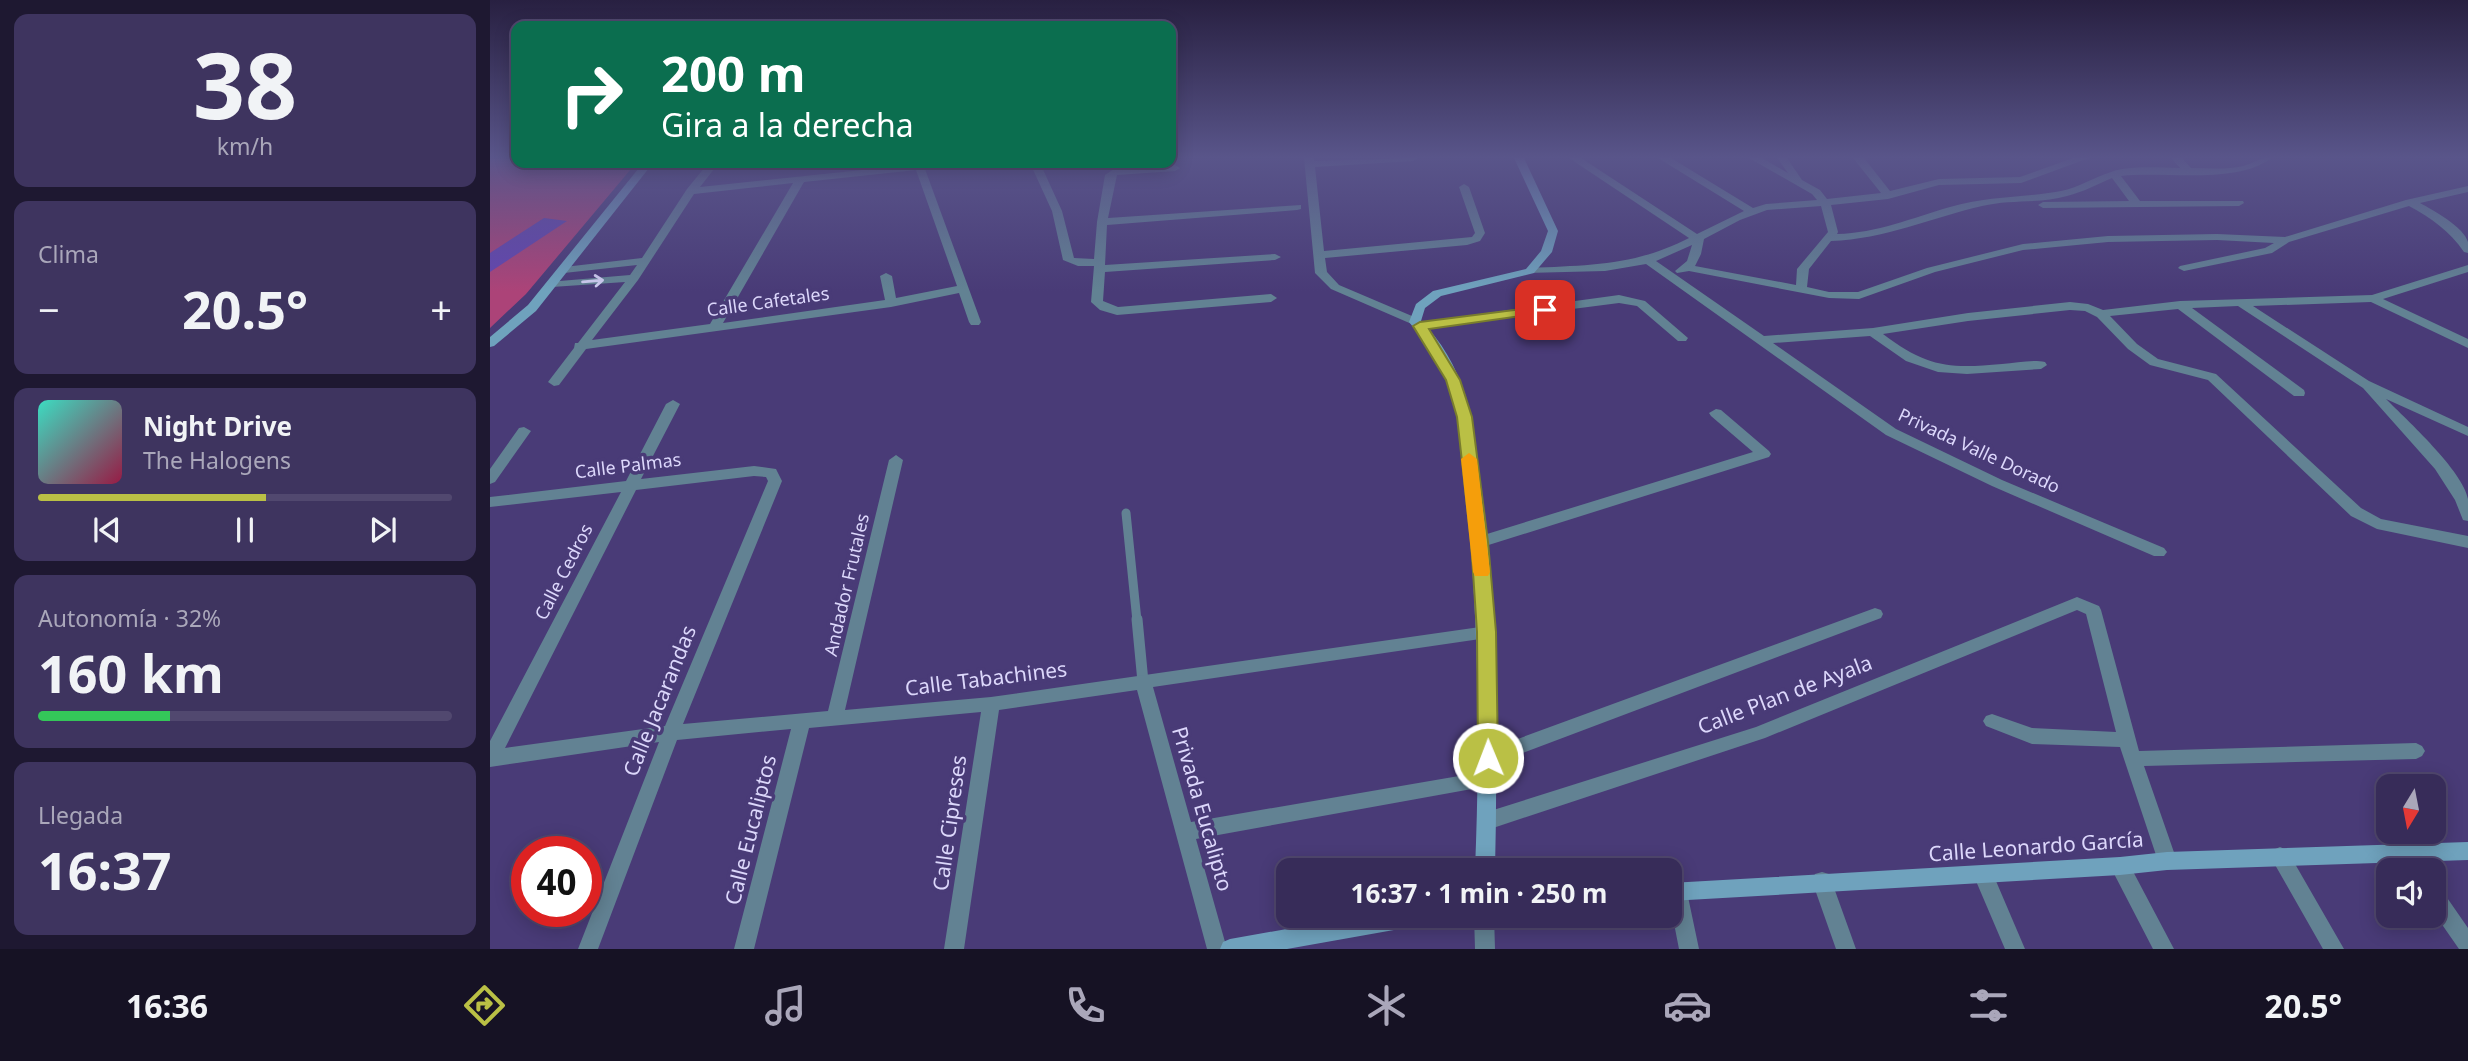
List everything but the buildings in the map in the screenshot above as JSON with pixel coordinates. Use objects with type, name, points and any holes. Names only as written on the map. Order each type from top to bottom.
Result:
[{"type":"street","points":[[490,343],[532,308],[617,202]]},
{"type":"street","points":[[554,382],[579,346],[634,278],[683,202]]},
{"type":"street","points":[[714,327],[787,202]]},
{"type":"street","points":[[932,202],[975,322]]},
{"type":"street","points":[[1053,202],[1069,260],[1078,263],[1099,266],[1275,257]]},
{"type":"street","points":[[1106,202],[1097,302],[1104,307],[1117,310],[1271,298]]},
{"type":"street","points":[[1313,202],[1321,273],[1327,281],[1417,324],[1453,380],[1464,417],[1479,542],[1486,632],[1488,779],[1485,858]]},
{"type":"street","points":[[1318,255],[1476,239],[1480,233],[1469,202]]},
{"type":"street","points":[[1530,271],[1546,251],[1553,231],[1539,202]]},
{"type":"street","points":[[1641,202],[1699,240]]},
{"type":"street","points":[[1736,202],[1751,211]]},
{"type":"street","points":[[1417,324],[1420,307],[1437,293],[1530,271],[1604,267],[1648,260],[1699,240],[1751,211],[1766,207],[1838,202]]},
{"type":"street","points":[[1829,238],[1854,237],[1906,226],[1954,209],[1983,202]]},
{"type":"street","points":[[2023,202],[2042,205],[2239,203]]},
{"type":"street","points":[[2184,268],[2268,251],[2286,240],[2409,202]]},
{"type":"street","points":[[2411,202],[2439,218],[2456,233],[2468,250]]},
{"type":"street","points":[[1801,289],[1803,270],[1833,232],[1825,204]]},
{"type":"street","points":[[1102,222],[1297,207]]},
{"type":"street","points":[[1670,276],[1689,268],[1829,295],[1858,296],[1931,270],[2022,247],[2108,239],[2217,237],[2286,240]]},
{"type":"street","points":[[1689,268],[1696,255],[1699,240]]},
{"type":"street","name":"Privada Valle Dorado","points":[[1648,260],[1891,432],[1997,483],[2159,552]]},
{"type":"street","points":[[564,270],[644,261]]},
{"type":"street","points":[[1760,340],[1873,332],[1968,317],[2070,306],[2101,314],[2180,306],[2373,298],[2468,268]]},
{"type":"street","points":[[886,276],[891,303]]},
{"type":"street","points":[[552,284],[634,278]]},
{"type":"street","name":"Calle Cafetales","points":[[579,346],[891,303],[961,289]]},
{"type":"street","points":[[2373,298],[2468,344]]},
{"type":"street","points":[[1417,324],[1619,299],[1641,303],[1682,338]]},
{"type":"street","points":[[2241,303],[2364,384],[2468,432]]},
{"type":"street","points":[[2180,306],[2299,393]]},
{"type":"street","points":[[2101,314],[2143,355],[2156,363],[2191,368],[2213,377],[2356,512],[2377,524],[2468,542]]},
{"type":"street","points":[[1873,332],[1902,355],[1925,365],[1953,369],[2041,365]]},
{"type":"street","points":[[2364,384],[2452,481],[2464,499],[2468,516]]},
{"type":"street","name":"Calle Cedros","points":[[490,758],[673,404]]},
{"type":"street","points":[[1479,542],[1764,454],[1716,413]]},
{"type":"street","points":[[490,479],[524,431]]},
{"type":"street","name":"Andador Frutales","points":[[835,718],[896,460]]},
{"type":"street","name":"Calle Palmas","points":[[490,502],[754,471],[771,472]]},
{"type":"street","name":"Calle Jacarandas","points":[[588,949],[671,733],[775,481],[771,472]]},
{"type":"street","name":"Calle Plan de Ayala","points":[[1487,821],[1759,733],[2077,603],[2093,610],[2127,740]]},
{"type":"street","points":[[1488,758],[1875,614]]},
{"type":"street","name":"Calle Tabachines","points":[[490,758],[671,733],[990,704],[1486,632]]},
{"type":"street","name":"Privada Eucalipto","points":[[1143,682],[1217,949]]},
{"type":"street","name":"Calle Cipreses","points":[[954,949],[990,704]]},
{"type":"street","points":[[1992,721],[2032,736],[2127,740],[2167,861]]},
{"type":"street","name":"Calle Eucaliptos","points":[[744,949],[802,722]]},
{"type":"street","points":[[2132,759],[2416,751]]},
{"type":"street","points":[[1184,832],[1488,779]]},
{"type":"street","name":"Calle Leonardo García","points":[[2431,858],[2468,851]]},
{"type":"street","points":[[2280,856],[2334,949]]},
{"type":"street","name":"Calle Leonardo García","points":[[1682,891],[2167,861],[2280,856],[2376,860]]},
{"type":"street","points":[[2120,866],[2164,949]]},
{"type":"street","points":[[1983,874],[2015,949]]},
{"type":"street","points":[[1822,881],[1846,949]]},
{"type":"street","points":[[2446,913],[2468,945]]},
{"type":"street","points":[[1682,924],[1689,949]]},
{"type":"street","points":[[1230,949],[1349,928]]},
{"type":"street","points":[[1484,928],[1485,949]]},
{"type":"lane","points":[[1126,513],[1143,682]]},
{"type":"shaded area","points":[[490,202],[603,202],[526,294],[490,328]]},
{"type":"slow traffic","points":[[1469,459],[1482,572]]},
{"type":"route","points":[[1488,758],[1486,632],[1479,542],[1464,417],[1453,380],[1420,326],[1545,310]]}]
